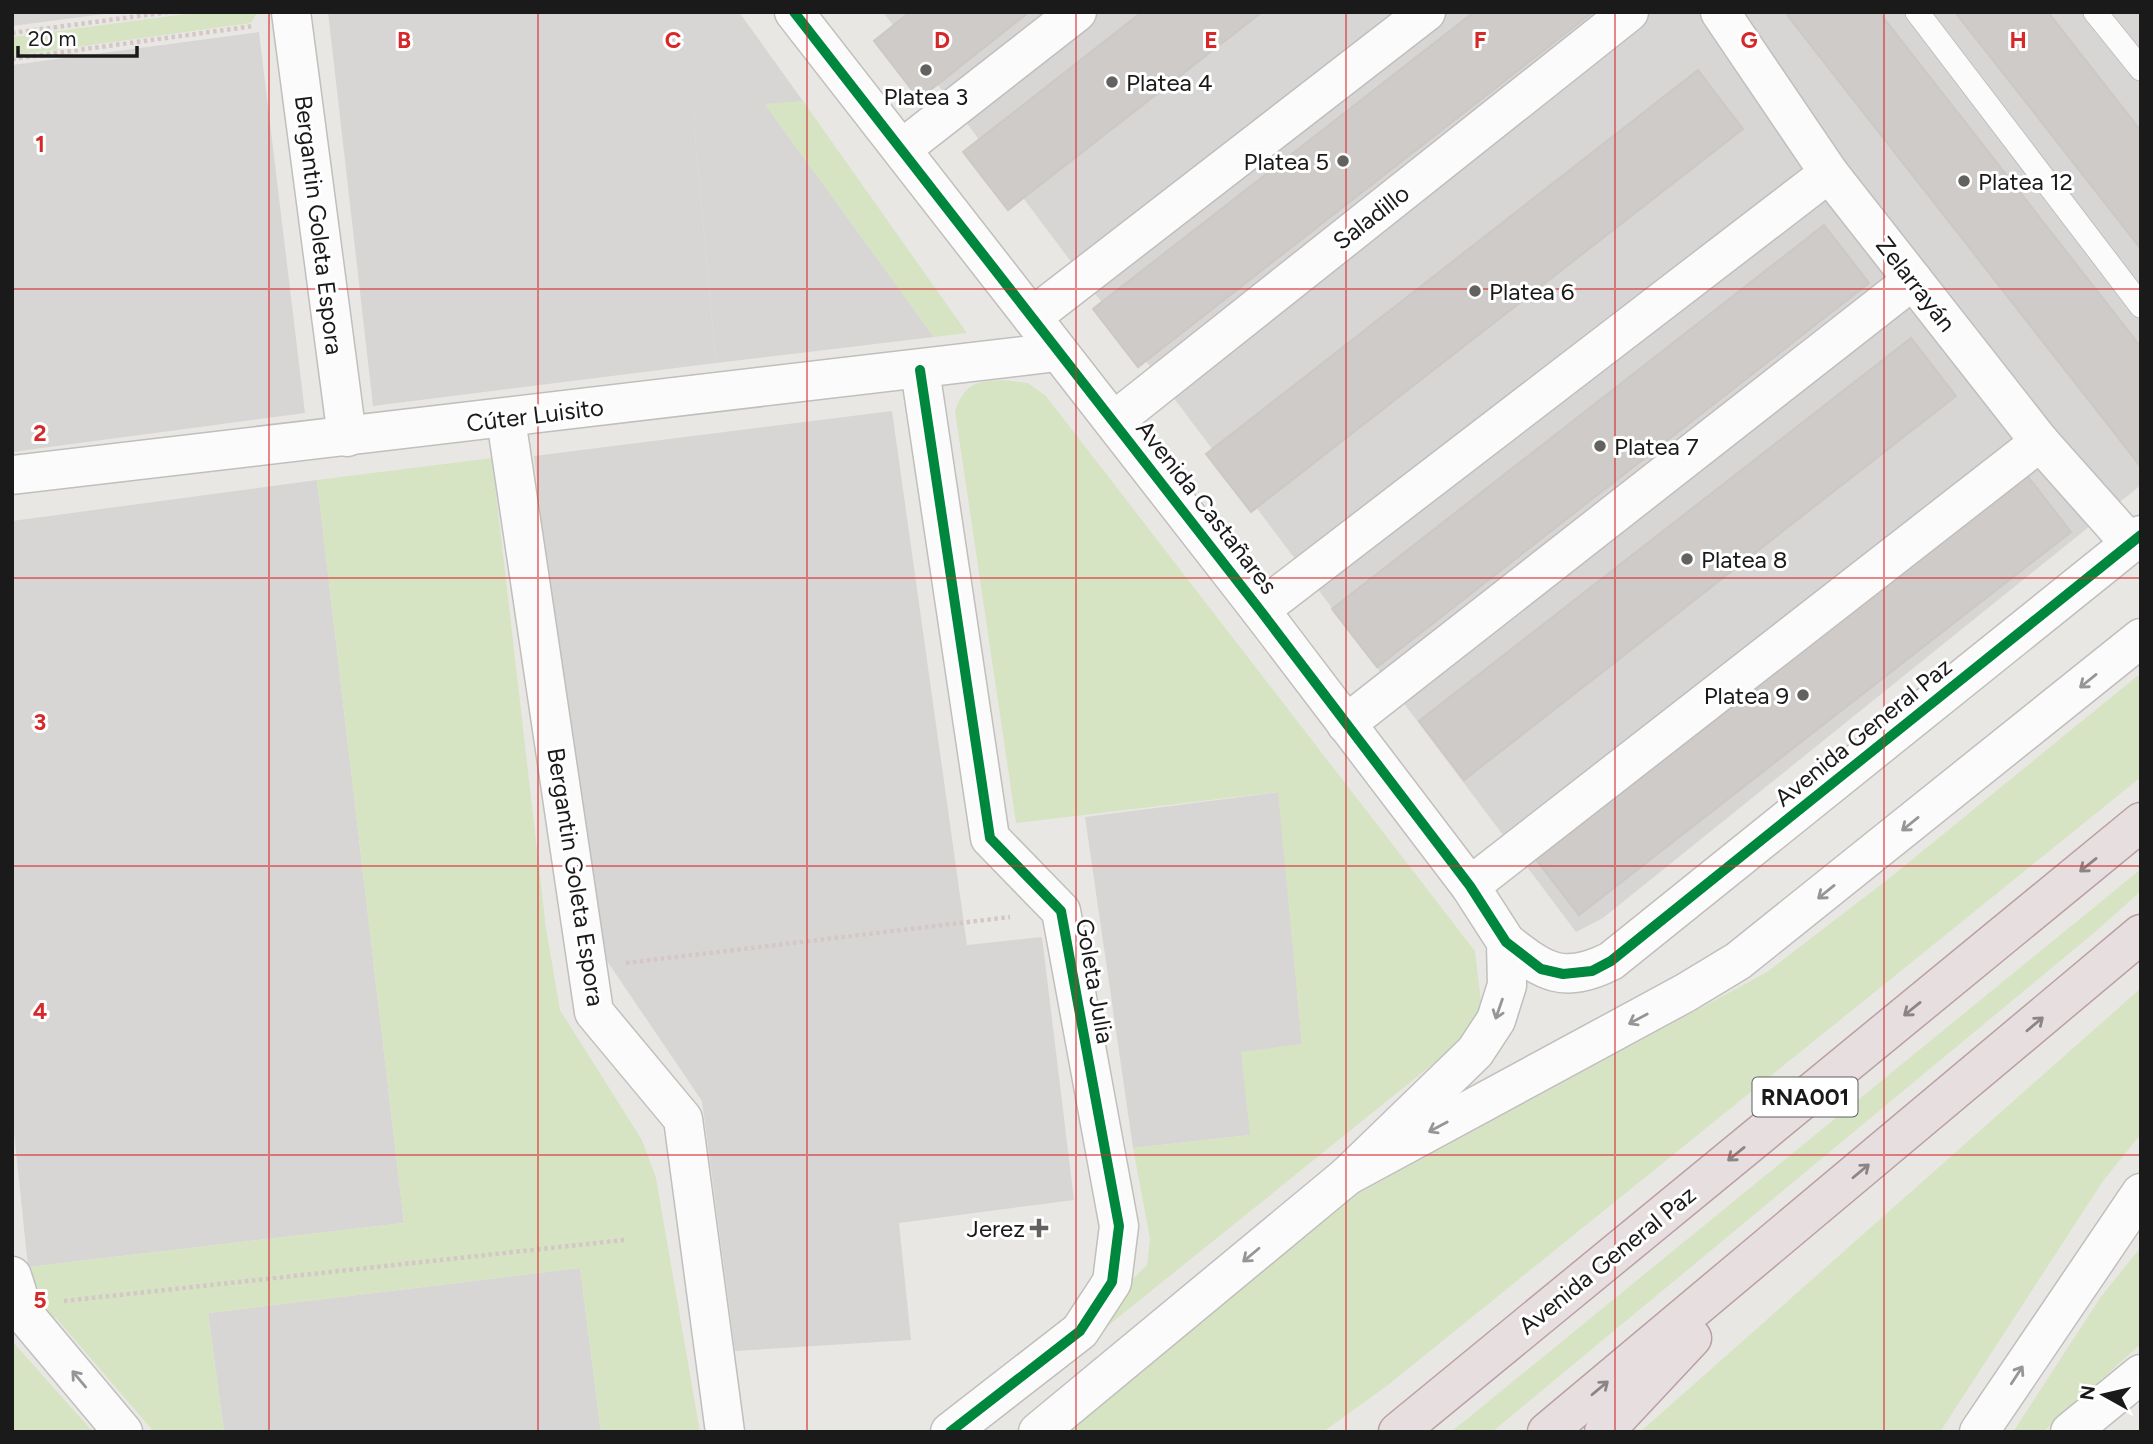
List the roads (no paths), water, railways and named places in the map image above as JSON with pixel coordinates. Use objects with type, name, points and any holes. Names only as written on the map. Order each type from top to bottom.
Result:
[{"type":"highway","name":"Avenida General Paz","points":[[1398,1432],[2141,822]]},
{"type":"highway","points":[[1547,1432],[2141,934]]},
{"type":"highway","points":[[1604,1432],[1809,1215]]},
{"type":"highway","points":[[1372,1432],[1470,1372]]},
{"type":"street","name":"Bergantin Goleta Espora","points":[[291,12],[347,437]]},
{"type":"street","name":"Avenida Castañares","points":[[794,12],[903,148],[1057,352],[1114,421],[1260,610],[1470,886],[1506,942],[1541,969],[1563,974],[1592,971],[1611,961]]},
{"type":"street","points":[[903,148],[1077,12]]},
{"type":"street","points":[[1032,317],[1426,12]]},
{"type":"street","name":"Saladillo","points":[[1114,421],[1629,12]]},
{"type":"street","name":"Zelarrayán","points":[[1720,12],[1829,173],[2040,442],[2136,539]]},
{"type":"street","points":[[1260,610],[1829,173]]},
{"type":"street","points":[[1346,724],[1913,280]]},
{"type":"street","name":"Cúter Luisito","points":[[12,475],[506,419],[1057,352]]},
{"type":"street","name":"Goleta Julia","points":[[920,370],[990,838],[1061,911],[1119,1226],[1112,1282],[1080,1331],[950,1432]]},
{"type":"street","name":"Bergantin Goleta Espora","points":[[506,419],[594,1012],[683,1119],[725,1432]]},
{"type":"street","points":[[1470,886],[2040,442]]},
{"type":"street","name":"Avenida General Paz","points":[[1611,961],[2136,539]]},
{"type":"street","points":[[1347,1176],[1673,1000],[1738,961],[2141,638]]},
{"type":"street","points":[[1038,1432],[1347,1176],[1475,1052],[1496,1020],[1507,985],[1506,942]]},
{"type":"street","points":[[1979,1432],[2141,1194]]},
{"type":"street","points":[[17,1291],[24,1314],[123,1432]]},
{"type":"street","points":[[2070,1432],[2141,1374]]},
{"type":"lane","points":[[1917,12],[2141,306]]},
{"type":"lane","points":[[2095,12],[2141,69]]},
{"type":"place","name":"Platea 3","points":[[926,70]]},
{"type":"place","name":"Platea 4","points":[[1112,82]]},
{"type":"place","name":"Platea 5","points":[[1343,161]]},
{"type":"place","name":"Platea 12","points":[[1964,181]]},
{"type":"place","name":"Platea 6","points":[[1475,291]]},
{"type":"place","name":"Platea 7","points":[[1600,446]]},
{"type":"place","name":"Platea 8","points":[[1687,559]]},
{"type":"place","name":"Platea 9","points":[[1803,695]]},
{"type":"place","name":"Jerez","points":[[1039,1228]]}]
